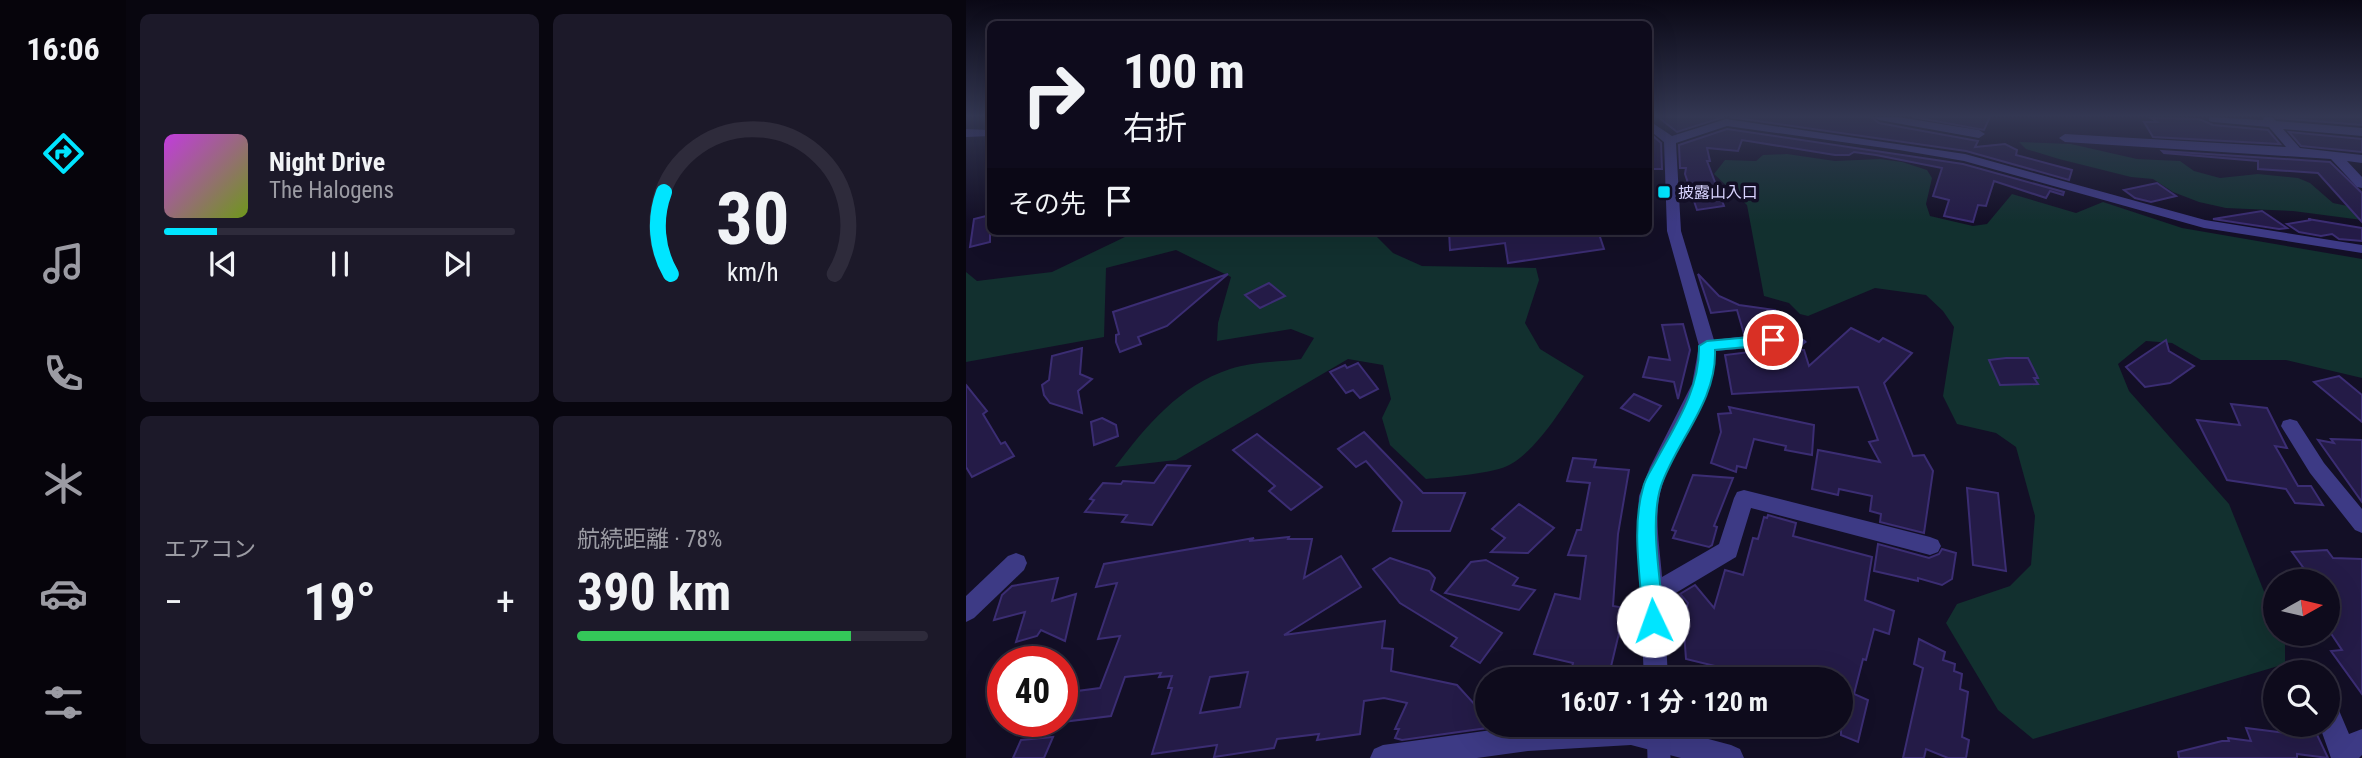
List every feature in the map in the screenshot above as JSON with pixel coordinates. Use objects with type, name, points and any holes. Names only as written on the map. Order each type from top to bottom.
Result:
[{"type":"street","points":[[1656,667],[1647,515],[1652,485],[1693,408],[1703,382],[1707,360],[1707,346],[1674,231],[1671,152]]},
{"type":"street","points":[[1930,152],[1965,158],[2204,223],[2362,249]]},
{"type":"street","points":[[2309,152],[2362,159]]},
{"type":"street","points":[[2334,155],[2362,184]]},
{"type":"street","points":[[1707,346],[1773,340],[1799,342]]},
{"type":"street","points":[[2290,426],[2317,468],[2362,524]]},
{"type":"street","points":[[1652,595],[1728,550],[1744,498],[1930,546]]},
{"type":"street","points":[[966,611],[1016,563]]},
{"type":"street","points":[[1383,758],[1528,738],[1631,732],[1731,758]]},
{"type":"street","points":[[2340,734],[2350,750]]},
{"type":"street","points":[[1658,737],[1659,758]]},
{"type":"green space","points":[[2037,152],[2108,152],[2137,159],[2180,161],[2194,171],[2220,178],[2258,174],[2298,178],[2310,183],[2333,203],[2362,209],[2362,220],[2293,211],[2226,208],[2173,192],[2153,179],[2131,177]]},
{"type":"green space","points":[[1787,154],[1835,161],[1880,159],[1927,170],[1932,178],[1926,204],[1930,216],[1973,226],[1987,224],[2012,194],[2076,213],[2103,202],[2182,228],[2362,259],[2362,378],[2286,360],[2201,360],[2172,343],[2146,341],[2118,364],[2129,391],[2229,504],[2263,589],[2263,646],[2285,646],[2285,660],[2263,660],[2263,671],[2033,739],[1998,710],[1946,623],[1957,604],[2010,586],[2031,565],[2035,516],[2016,447],[1996,433],[1957,424],[1943,396],[1954,327],[1943,311],[1926,295],[1875,288],[1808,316],[1800,314],[1789,303],[1764,296],[1747,205],[1714,174],[1725,160],[1756,161],[1763,155]]},
{"type":"green space","points":[[1129,235],[1375,235],[1393,253],[1422,266],[1536,268],[1539,280],[1525,323],[1540,349],[1584,376],[1532,447],[1511,464],[1482,473],[1426,479],[1390,445],[1382,418],[1391,399],[1383,365],[1348,359],[1176,460],[1115,467],[1152,422],[1195,386],[1230,369],[1301,359],[1314,338],[1291,329],[1217,341],[1218,323],[1231,277],[1176,250],[1106,268],[1104,337],[966,362],[966,272],[977,281],[1052,272]]},
{"type":"building","points":[[1652,152],[1661,152],[1662,169],[1652,169]]},
{"type":"building","points":[[1679,152],[1708,152],[1710,161],[1707,161],[1724,206],[1697,210],[1685,174],[1686,168],[1680,168]]},
{"type":"building","points":[[1819,152],[1853,152],[1849,155]]},
{"type":"building","points":[[1857,152],[1885,152],[1963,164],[2064,192],[2063,195],[2050,191],[2046,198],[1994,181],[1986,206],[1978,205],[1973,222],[1944,216],[1949,200],[1933,196],[1942,168]]},
{"type":"building","points":[[1971,152],[2017,152],[2016,155],[2072,170],[2069,180]]},
{"type":"building","points":[[2164,153],[2330,162],[2362,193],[2362,222],[2318,173],[2258,169],[2258,161]]},
{"type":"building","points":[[2157,183],[2176,196],[2151,202],[2135,198],[2124,190]]},
{"type":"building","points":[[2262,211],[2287,228],[2213,219]]},
{"type":"building","points":[[987,216],[987,235],[990,235],[990,242],[970,247],[974,219]]},
{"type":"building","points":[[2308,219],[2362,228],[2362,241],[2339,239],[2332,234],[2321,236],[2299,232],[2287,224],[2311,220]]},
{"type":"building","points":[[1449,235],[1599,235],[1604,249],[1508,263],[1505,243],[1450,250]]},
{"type":"building","points":[[1228,274],[1167,326],[1138,337],[1141,344],[1120,352],[1116,342],[1116,335],[1119,334],[1113,312]]},
{"type":"building","points":[[1698,274],[1719,296],[1739,305],[1775,310],[1771,320],[1775,332],[1744,334],[1737,310],[1711,313]]},
{"type":"building","points":[[1269,283],[1285,296],[1260,308],[1245,295]]},
{"type":"building","points":[[1683,324],[1690,350],[1678,399],[1674,382],[1643,377],[1649,357],[1670,360],[1662,325]]},
{"type":"building","points":[[1851,328],[1879,342],[1883,338],[1912,353],[1884,383],[1913,456],[1924,455],[1933,471],[1924,533],[1880,522],[1881,514],[1870,511],[1872,496],[1839,489],[1838,495],[1812,489],[1818,450],[1880,462],[1869,442],[1878,440],[1858,387],[1732,394],[1725,355],[1774,349],[1804,350],[1809,366]]},
{"type":"building","points":[[2166,340],[2169,351],[2194,366],[2170,383],[2145,387],[2126,367]]},
{"type":"building","points":[[1082,348],[1080,374],[1092,379],[1078,391],[1082,413],[1050,403],[1044,395],[1042,385],[1049,380],[1052,356]]},
{"type":"building","points":[[2028,358],[2038,378],[2034,378],[2038,384],[2000,385],[1989,360]]},
{"type":"building","points":[[1358,363],[1378,389],[1360,398],[1353,390],[1346,393],[1330,372]]},
{"type":"building","points":[[2339,376],[2362,395],[2362,422],[2314,382]]},
{"type":"building","points":[[966,385],[987,411],[983,414],[1001,444],[1005,442],[1014,456],[972,477],[966,467]]},
{"type":"building","points":[[1634,394],[1661,406],[1649,421],[1621,408]]},
{"type":"building","points":[[2231,404],[2267,408],[2287,448],[2275,446],[2298,486],[2311,486],[2323,505],[2295,503],[2286,489],[2227,480],[2197,420],[2240,425]]},
{"type":"building","points":[[1729,407],[1814,425],[1812,455],[1785,450],[1786,446],[1754,439],[1746,468],[1737,466],[1736,472],[1711,463],[1721,432],[1718,414],[1731,413]]},
{"type":"building","points":[[1102,418],[1116,425],[1118,436],[1094,445],[1091,422]]},
{"type":"building","points":[[1364,432],[1423,493],[1465,493],[1450,531],[1393,531],[1402,502],[1366,461],[1356,467],[1338,449]]},
{"type":"building","points":[[1257,434],[1322,487],[1291,510],[1269,491],[1275,486],[1233,450]]},
{"type":"building","points":[[2331,439],[2362,440],[2362,502],[2318,440],[2334,443]]},
{"type":"building","points":[[1573,458],[1596,460],[1594,467],[1629,470],[1618,534],[1613,606],[1625,608],[1611,667],[1572,667],[1573,663],[1534,654],[1555,594],[1580,599],[1586,556],[1568,555],[1577,530],[1581,530],[1590,483],[1567,481]]},
{"type":"building","points":[[1167,465],[1190,466],[1152,525],[1122,522],[1127,515],[1085,512],[1094,500],[1090,499],[1103,483],[1154,483]]},
{"type":"building","points":[[1693,475],[1733,478],[1714,526],[1717,527],[1712,545],[1709,547],[1673,538],[1676,531],[1672,530]]},
{"type":"building","points":[[1967,488],[1998,493],[2006,571],[1973,565]]},
{"type":"building","points":[[1519,504],[1554,528],[1528,553],[1491,552],[1505,538],[1492,529]]},
{"type":"building","points":[[1768,515],[1796,523],[1793,536],[1872,557],[1865,600],[1894,611],[1889,634],[1874,629],[1866,660],[1863,659],[1854,694],[1868,700],[1858,742],[1846,737],[1853,737],[1853,667],[1715,667],[1686,659],[1683,618],[1688,603],[1680,594],[1695,585],[1714,608],[1725,570],[1743,575],[1753,538],[1758,539],[1764,517],[1767,518]]},
{"type":"building","points":[[1289,537],[1288,539],[1312,539],[1304,578],[1341,556],[1361,587],[1284,635],[1385,621],[1382,648],[1393,649],[1391,671],[1457,685],[1475,705],[1475,730],[1402,740],[1395,738],[1399,729],[1395,729],[1407,703],[1384,698],[1364,701],[1360,734],[1317,740],[1319,734],[1277,739],[1274,748],[1214,757],[1217,745],[1152,754],[1172,688],[1168,688],[1172,676],[1159,677],[1161,673],[1125,677],[1111,716],[1078,720],[1078,691],[1100,688],[1120,636],[1098,639],[1117,583],[1096,587],[1104,564],[1254,538],[1249,541]],"holes":[[[1248,672],[1240,707],[1200,713],[1210,677]]]},
{"type":"building","points":[[1878,544],[1929,558],[1939,554],[1942,549],[1956,553],[1952,579],[1942,585],[1874,571]]},
{"type":"building","points":[[2327,550],[2333,558],[2362,559],[2362,694],[2331,651],[2342,650],[2339,646],[2340,569],[2304,569],[2292,552]]},
{"type":"building","points":[[1390,558],[1429,571],[1435,578],[1431,590],[1502,633],[1480,663],[1451,646],[1457,638],[1400,603],[1373,569]]},
{"type":"building","points":[[1486,560],[1518,578],[1513,585],[1535,590],[1519,610],[1445,593],[1471,562]]},
{"type":"building","points":[[1058,578],[1052,601],[1076,594],[1065,641],[1041,630],[1037,636],[1016,642],[1025,612],[994,620],[1002,595],[1012,586]]},
{"type":"building","points":[[1919,639],[1945,652],[1943,660],[1955,664],[1954,671],[1962,674],[1960,689],[1968,692],[1962,737],[1969,740],[1966,758],[1948,758],[1926,749],[1924,758],[1903,758],[1923,668],[1914,664]]},
{"type":"building","points":[[2246,728],[2263,730],[2263,737],[2318,737],[2328,758],[2297,754],[2297,758],[2179,758],[2178,752],[2229,741],[2228,738],[2251,741]]},
{"type":"building","points":[[1053,737],[1044,758],[1013,758],[1021,740]]},
{"type":"place","name":"披露山入口","points":[[1664,192]]},
{"type":"route","points":[[1653,621],[1647,515],[1649,500],[1652,485],[1693,408],[1703,382],[1707,346],[1773,340]]}]
